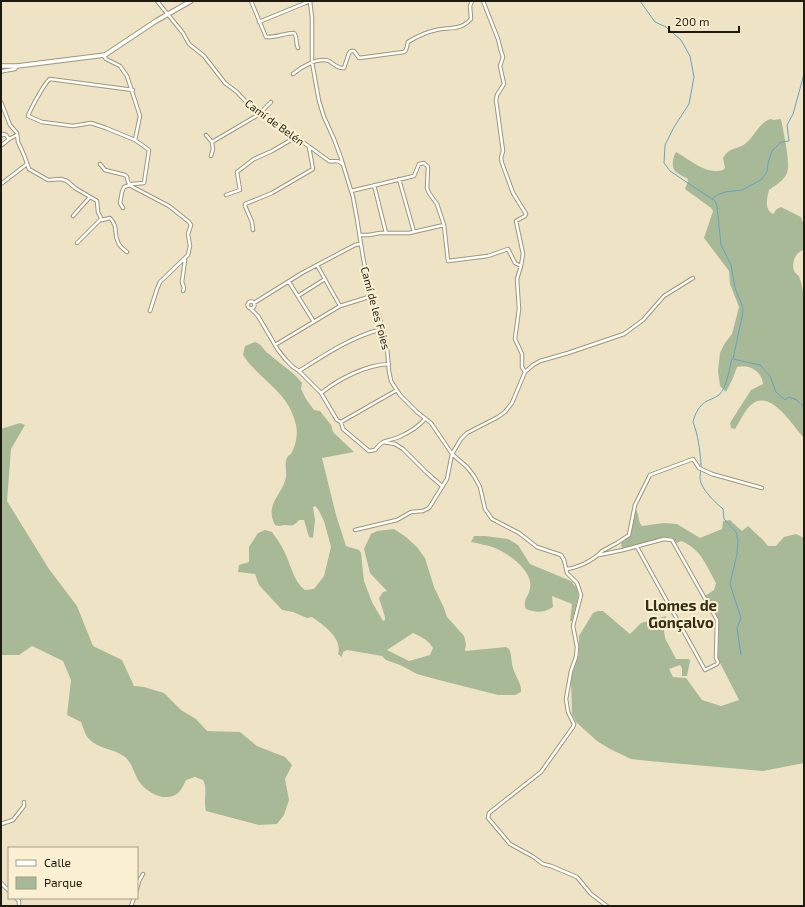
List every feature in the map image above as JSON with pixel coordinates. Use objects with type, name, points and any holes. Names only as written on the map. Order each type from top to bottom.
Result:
[{"type":"main road","points":[[1,66],[17,66],[104,56],[167,14],[191,1]]},
{"type":"street","name":"Camí de Belén","points":[[157,1],[189,44],[204,56],[225,83],[237,92],[247,103],[262,112],[329,161],[337,160],[343,165]]},
{"type":"street","points":[[251,1],[259,22],[268,38],[294,33],[298,48]]},
{"type":"street","points":[[259,22],[310,1]]},
{"type":"street","name":"Camí de les Foies","points":[[310,1],[312,18],[312,62],[321,110],[334,139],[351,191],[360,235],[360,244],[388,357],[390,378],[405,400],[432,425],[452,454],[467,467],[476,479],[480,487],[485,509],[492,519],[518,533],[537,547],[561,555],[566,568]]},
{"type":"street","points":[[293,74],[300,68],[312,62],[329,61],[340,68],[344,68],[351,51],[354,51],[359,58],[404,52],[408,42],[428,32],[438,29],[452,29],[469,22],[471,19],[470,6],[472,1]]},
{"type":"street","points":[[483,1],[498,39],[503,57],[500,66],[504,84],[497,95],[496,100],[503,151],[501,158],[502,163],[513,193],[526,214],[525,216],[516,220],[523,254],[517,279],[519,309],[515,339],[522,354],[521,361],[525,372]]},
{"type":"street","points":[[104,56],[106,59],[123,68],[133,90],[140,116],[135,140]]},
{"type":"street","points":[[1,72],[15,69],[17,66]]},
{"type":"street","points":[[123,208],[120,203],[124,187],[144,183],[149,150],[135,140],[91,123],[73,126],[60,123],[42,122],[28,117],[28,113],[48,80],[52,79],[133,90]]},
{"type":"street","points":[[1,102],[10,125],[15,129],[26,164],[31,171],[48,180],[61,179],[68,181],[75,188],[97,201],[98,212],[101,219]]},
{"type":"street","points":[[212,142],[262,112],[270,102]]},
{"type":"street","points":[[1,136],[3,134],[6,135],[9,139]]},
{"type":"street","points":[[2,145],[17,135]]},
{"type":"street","points":[[206,135],[212,142],[213,149],[211,156]]},
{"type":"street","points":[[226,195],[240,190],[237,172],[254,159],[272,151],[296,137]]},
{"type":"street","points":[[253,230],[253,224],[245,204],[269,194],[313,169],[309,146]]},
{"type":"street","points":[[351,191],[414,176],[421,162],[426,164],[428,171],[427,188],[437,204],[444,225],[448,261],[488,256],[508,249],[515,263],[521,266]]},
{"type":"street","points":[[1,184],[26,164]]},
{"type":"street","points":[[100,164],[105,170],[125,175],[133,188],[142,190],[169,206],[191,225],[188,236],[190,246],[185,259],[182,282],[184,288],[183,291]]},
{"type":"street","points":[[399,179],[414,232]]},
{"type":"street","points":[[374,185],[386,233]]},
{"type":"street","points":[[73,216],[90,197]]},
{"type":"street","points":[[77,243],[101,219],[110,218],[116,224],[117,241],[119,245],[127,252]]},
{"type":"street","points":[[360,235],[414,232],[444,225]]},
{"type":"street","points":[[250,308],[254,308],[255,304],[291,280],[355,245],[360,244]]},
{"type":"street","points":[[150,311],[160,282],[185,259]]},
{"type":"street","points":[[317,265],[340,306]]},
{"type":"street","points":[[355,530],[397,520],[411,512],[427,510],[432,506],[448,477],[452,454],[461,439],[467,433],[498,417],[509,408],[525,372],[532,365],[540,361],[624,334],[642,320],[664,296],[692,278]]},
{"type":"street","points":[[298,296],[325,279]]},
{"type":"street","points":[[289,282],[314,322]]},
{"type":"street","points":[[275,345],[340,306],[372,296]]},
{"type":"street","points":[[258,316],[255,304],[252,301],[249,302],[248,305],[258,316],[275,345],[293,367],[321,393],[337,420],[341,422],[343,428],[369,451],[375,450],[383,442],[400,437],[425,419]]},
{"type":"street","points":[[299,371],[333,349],[351,340],[382,329]]},
{"type":"street","points":[[321,393],[347,376],[376,366],[388,364]]},
{"type":"street","points":[[341,422],[397,390]]},
{"type":"street","points":[[383,442],[395,444],[403,448],[442,486]]},
{"type":"street","points":[[599,555],[602,551],[629,535],[635,505],[650,476],[693,459],[701,469],[712,474],[762,488]]},
{"type":"street","points":[[607,906],[591,894],[577,878],[543,864],[510,844],[488,816],[489,813],[541,772],[574,724],[568,712],[566,699],[571,671],[576,657],[577,646],[573,626],[581,595],[579,587],[569,576],[566,568],[574,567],[599,555],[637,547],[664,539],[673,541],[717,620],[717,664],[705,670],[637,547]]},
{"type":"street","points":[[1,824],[13,820],[24,806],[24,802]]},
{"type":"street","points":[[138,885],[143,874]]},
{"type":"green space","points":[[771,119],[781,119],[788,169],[784,178],[769,190],[767,207],[773,214],[781,207],[801,217],[803,223],[804,250],[801,251],[795,258],[793,268],[800,279],[804,298],[804,438],[781,411],[767,401],[759,401],[749,406],[735,429],[731,428],[730,423],[751,390],[763,384],[762,379],[754,370],[742,366],[737,367],[726,392],[720,386],[718,371],[720,353],[732,334],[739,307],[730,284],[729,271],[704,238],[713,211],[685,189],[688,181],[687,178],[675,171],[673,164],[673,159],[676,152],[704,169],[716,171],[723,170],[725,168],[723,158],[726,154],[746,143],[763,123]]},
{"type":"green space","points":[[255,342],[257,343],[295,375],[302,383],[301,389],[314,410],[320,411],[331,425],[333,432],[354,452],[322,458],[336,515],[346,546],[359,550],[361,553],[364,581],[372,602],[383,621],[385,620],[385,617],[379,598],[383,592],[387,591],[370,573],[364,549],[371,534],[377,531],[394,529],[417,547],[425,558],[434,587],[447,617],[464,636],[466,644],[465,651],[506,647],[509,649],[513,668],[521,692],[515,695],[498,695],[435,679],[417,674],[400,665],[386,660],[382,656],[347,650],[343,652],[342,657],[338,654],[338,643],[331,632],[312,617],[307,618],[293,612],[282,610],[259,585],[255,574],[238,572],[239,565],[249,562],[249,547],[258,533],[265,530],[272,532],[280,543],[295,577],[301,586],[305,590],[314,589],[324,576],[331,547],[324,521],[315,506],[313,507],[315,520],[313,538],[309,537],[304,520],[299,520],[291,525],[275,525],[272,517],[273,505],[286,477],[286,460],[292,453],[295,446],[297,428],[287,403],[243,355],[245,346]],"holes":[[[413,633],[422,637],[431,645],[433,648],[430,655],[409,661],[387,650]]]},
{"type":"green space","points":[[20,423],[25,425],[11,449],[7,501],[49,569],[77,606],[93,646],[122,660],[134,686],[144,687],[164,693],[181,710],[196,719],[207,731],[240,732],[257,746],[285,757],[292,765],[285,779],[289,800],[284,815],[277,824],[259,825],[206,811],[203,780],[195,777],[186,780],[177,794],[171,797],[158,796],[150,792],[139,782],[130,762],[125,757],[92,742],[86,735],[81,722],[67,715],[71,680],[63,661],[32,646],[19,655],[1,655],[1,429]]},
{"type":"green space","points":[[635,509],[638,513],[642,526],[664,523],[677,524],[700,538],[722,529],[723,521],[730,520],[742,531],[748,526],[768,546],[776,546],[784,537],[796,534],[804,538],[804,763],[763,771],[631,759],[597,741],[576,722],[572,714],[571,678],[579,654],[579,636],[593,613],[598,611],[603,611],[630,634],[641,623],[666,616],[664,631],[665,638],[676,659],[689,659],[690,661],[687,676],[682,676],[682,668],[680,665],[669,669],[673,677],[686,678],[702,700],[721,706],[739,700],[718,659],[719,619],[705,596],[714,590],[716,583],[709,570],[694,548],[681,541],[677,543],[673,538],[656,540],[622,549],[621,543],[630,536]]},
{"type":"green space","points":[[474,536],[508,539],[518,545],[530,564],[571,581],[577,588],[578,592],[578,598],[572,621],[570,621],[572,604],[552,596],[553,607],[549,609],[540,612],[526,609],[525,603],[530,588],[530,582],[524,570],[507,554],[500,550],[471,542]]},
{"type":"waterway","points":[[640,1],[655,22],[666,27],[681,40],[690,56],[694,77],[689,104],[674,127],[665,145],[664,163],[670,171],[715,201],[717,206],[721,245],[731,265],[735,288],[742,305],[743,312],[733,359],[760,365],[770,376],[776,392],[785,400],[789,397],[797,400],[804,407]]},
{"type":"waterway","points":[[712,199],[725,192],[742,190],[761,180],[767,172],[772,151],[781,142],[789,141],[787,125],[793,114],[804,74]]},
{"type":"waterway","points":[[732,359],[722,392],[700,407],[693,422],[699,448],[701,483],[708,494],[723,509],[724,519],[736,532],[738,540],[737,554],[730,584],[741,618],[737,628],[741,655]]},
{"type":"district","name":"Llomes de Gonçalvo","points":[[681,614]]}]
